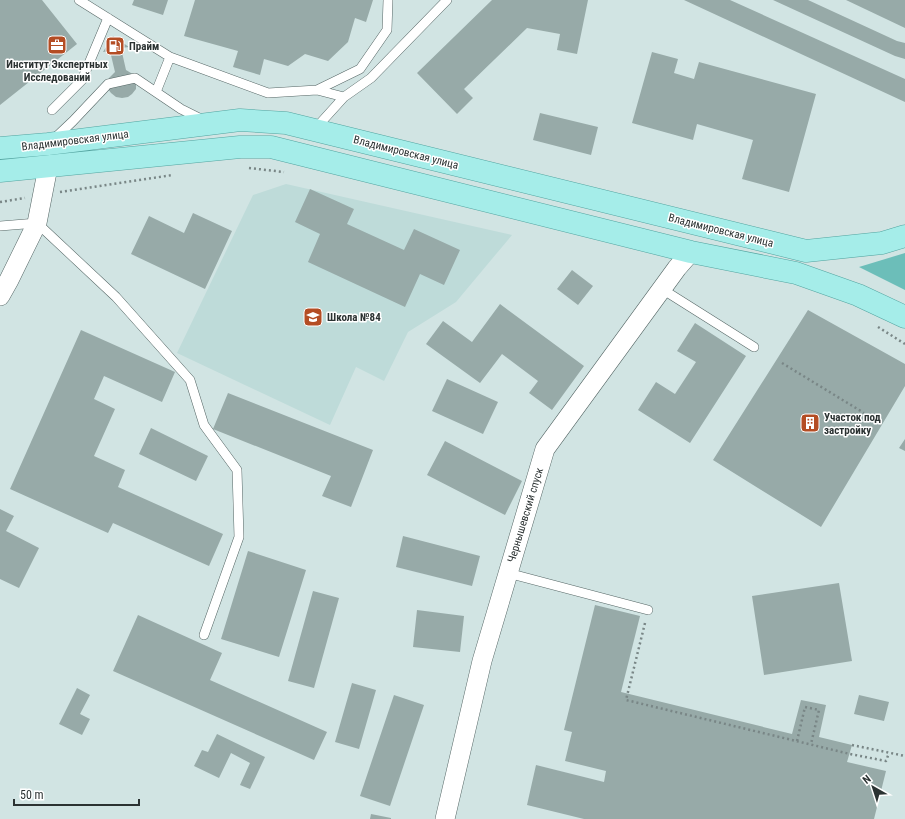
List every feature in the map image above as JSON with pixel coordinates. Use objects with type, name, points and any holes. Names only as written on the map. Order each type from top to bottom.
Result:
[{"type":"main road","name":"Владимировская улица","points":[[0,148],[48,144],[240,120],[286,123],[806,251],[882,243],[905,236]]},
{"type":"main road","name":"Владимировская улица","points":[[0,171],[240,147],[271,148],[691,252],[796,273],[858,295],[905,317]]},
{"type":"street","points":[[0,296],[37,223],[48,167]]},
{"type":"street","name":"Чернышевский спуск","points":[[445,819],[482,661],[545,449],[662,289],[691,252]]},
{"type":"lane","points":[[78,0],[170,57],[268,93],[317,90],[344,97]]},
{"type":"lane","points":[[317,90],[360,69],[387,30],[388,0]]},
{"type":"lane","points":[[314,130],[344,97],[371,78],[447,0]]},
{"type":"lane","points":[[52,110],[82,80],[108,18]]},
{"type":"lane","points":[[156,92],[170,57]]},
{"type":"lane","points":[[48,144],[73,121],[108,84],[135,78],[182,109],[210,124]]},
{"type":"lane","points":[[0,226],[37,223],[116,297],[190,380],[204,425],[237,470],[240,537],[204,634]]},
{"type":"lane","points":[[662,289],[754,347]]},
{"type":"lane","points":[[508,573],[648,610]]},
{"type":"path","points":[[246,167],[287,172]]},
{"type":"path","points":[[0,202],[176,174]]},
{"type":"path","points":[[872,324],[905,344]]},
{"type":"path","points":[[782,363],[864,413]]},
{"type":"path","points":[[648,610],[626,700],[886,761],[888,753]]},
{"type":"path","points":[[797,741],[805,707],[819,710],[811,744]]},
{"type":"path","points":[[852,745],[905,756]]},
{"type":"shaded area","name":"Школа №84","points":[[286,184],[512,235],[456,302],[408,332],[384,381],[356,367],[330,425],[177,353],[253,195]]},
{"type":"shaded area","points":[[905,253],[905,290],[859,267]]},
{"type":"building","points":[[0,0],[42,0],[77,44],[0,105]]},
{"type":"building","points":[[134,0],[168,0],[163,15],[132,5]]},
{"type":"building","points":[[195,0],[373,0],[366,22],[355,18],[348,42],[328,61],[305,54],[288,66],[264,59],[260,75],[233,67],[238,51],[184,36]]},
{"type":"building","points":[[492,0],[588,0],[577,54],[557,50],[560,34],[527,28],[464,89],[473,98],[457,114],[417,73]]},
{"type":"building","points":[[684,0],[730,0],[905,79],[905,102]]},
{"type":"building","points":[[773,0],[808,0],[897,41],[905,43],[905,59],[895,56]]},
{"type":"building","points":[[846,0],[905,0],[905,28]]},
{"type":"building","points":[[113,36],[129,47],[121,48],[126,70],[135,78],[136,83],[136,89],[128,97],[116,97],[108,89],[109,78],[115,72],[110,51],[103,52]]},
{"type":"building","points":[[652,52],[678,59],[674,73],[694,79],[699,62],[816,94],[789,192],[742,179],[753,140],[697,124],[693,140],[632,123]]},
{"type":"building","points":[[540,113],[598,127],[591,155],[533,140]]},
{"type":"building","points":[[310,189],[354,209],[347,224],[404,250],[414,229],[460,250],[444,285],[420,274],[405,307],[308,262],[320,234],[295,222]]},
{"type":"building","points":[[193,213],[232,231],[205,289],[131,254],[149,216],[184,233]]},
{"type":"building","points":[[572,270],[593,286],[578,305],[557,289]]},
{"type":"building","points":[[500,304],[584,366],[552,410],[529,393],[538,381],[502,354],[480,383],[426,344],[443,321],[472,342]]},
{"type":"building","name":"Участок под застройку","points":[[808,310],[905,364],[905,386],[821,527],[713,460]]},
{"type":"building","points":[[695,323],[746,356],[690,443],[638,410],[656,382],[675,394],[696,362],[677,351]]},
{"type":"building","points":[[81,330],[175,372],[162,402],[104,376],[94,399],[115,409],[94,456],[125,470],[118,487],[223,534],[209,566],[113,523],[108,533],[10,489]]},
{"type":"building","points":[[447,379],[498,402],[483,434],[432,411]]},
{"type":"building","points":[[228,393],[373,450],[351,507],[322,496],[331,476],[213,429]]},
{"type":"building","points":[[151,428],[208,456],[196,481],[139,454]]},
{"type":"building","points":[[905,439],[905,451],[899,448]]},
{"type":"building","points":[[445,441],[522,481],[505,515],[427,475]]},
{"type":"building","points":[[0,509],[14,516],[6,531],[39,548],[19,588],[0,579]]},
{"type":"building","points":[[403,536],[480,556],[472,586],[396,567]]},
{"type":"building","points":[[248,551],[306,570],[279,657],[221,639]]},
{"type":"building","points":[[839,583],[852,661],[764,675],[752,596]]},
{"type":"building","points":[[313,591],[339,598],[314,688],[288,681]]},
{"type":"building","points":[[595,605],[640,616],[621,692],[792,734],[801,700],[826,705],[819,737],[852,745],[847,762],[886,771],[874,819],[584,819],[527,805],[536,765],[604,782],[606,771],[565,761],[572,732],[564,730]]},
{"type":"building","points":[[417,610],[464,616],[460,652],[413,647]]},
{"type":"building","points":[[138,615],[222,653],[210,680],[327,732],[314,760],[113,671]]},
{"type":"building","points":[[352,683],[376,690],[359,749],[335,742]]},
{"type":"building","points":[[77,688],[90,695],[80,714],[90,719],[82,735],[59,724]]},
{"type":"building","points":[[394,695],[424,705],[390,806],[360,796]]},
{"type":"building","points":[[859,695],[889,702],[884,721],[854,714]]},
{"type":"building","points":[[217,734],[265,757],[250,789],[240,785],[250,763],[231,753],[219,778],[194,766],[202,750],[208,752]]},
{"type":"building","points":[[371,814],[391,818],[391,819],[370,819]]},
{"type":"place","name":"Институт Экспертных Исследований","points":[[57,45]]},
{"type":"place","name":"Прайм","points":[[115,46]]},
{"type":"place","name":"Школа №84","points":[[313,317]]},
{"type":"place","name":"Участок под застройку","points":[[810,423]]}]
